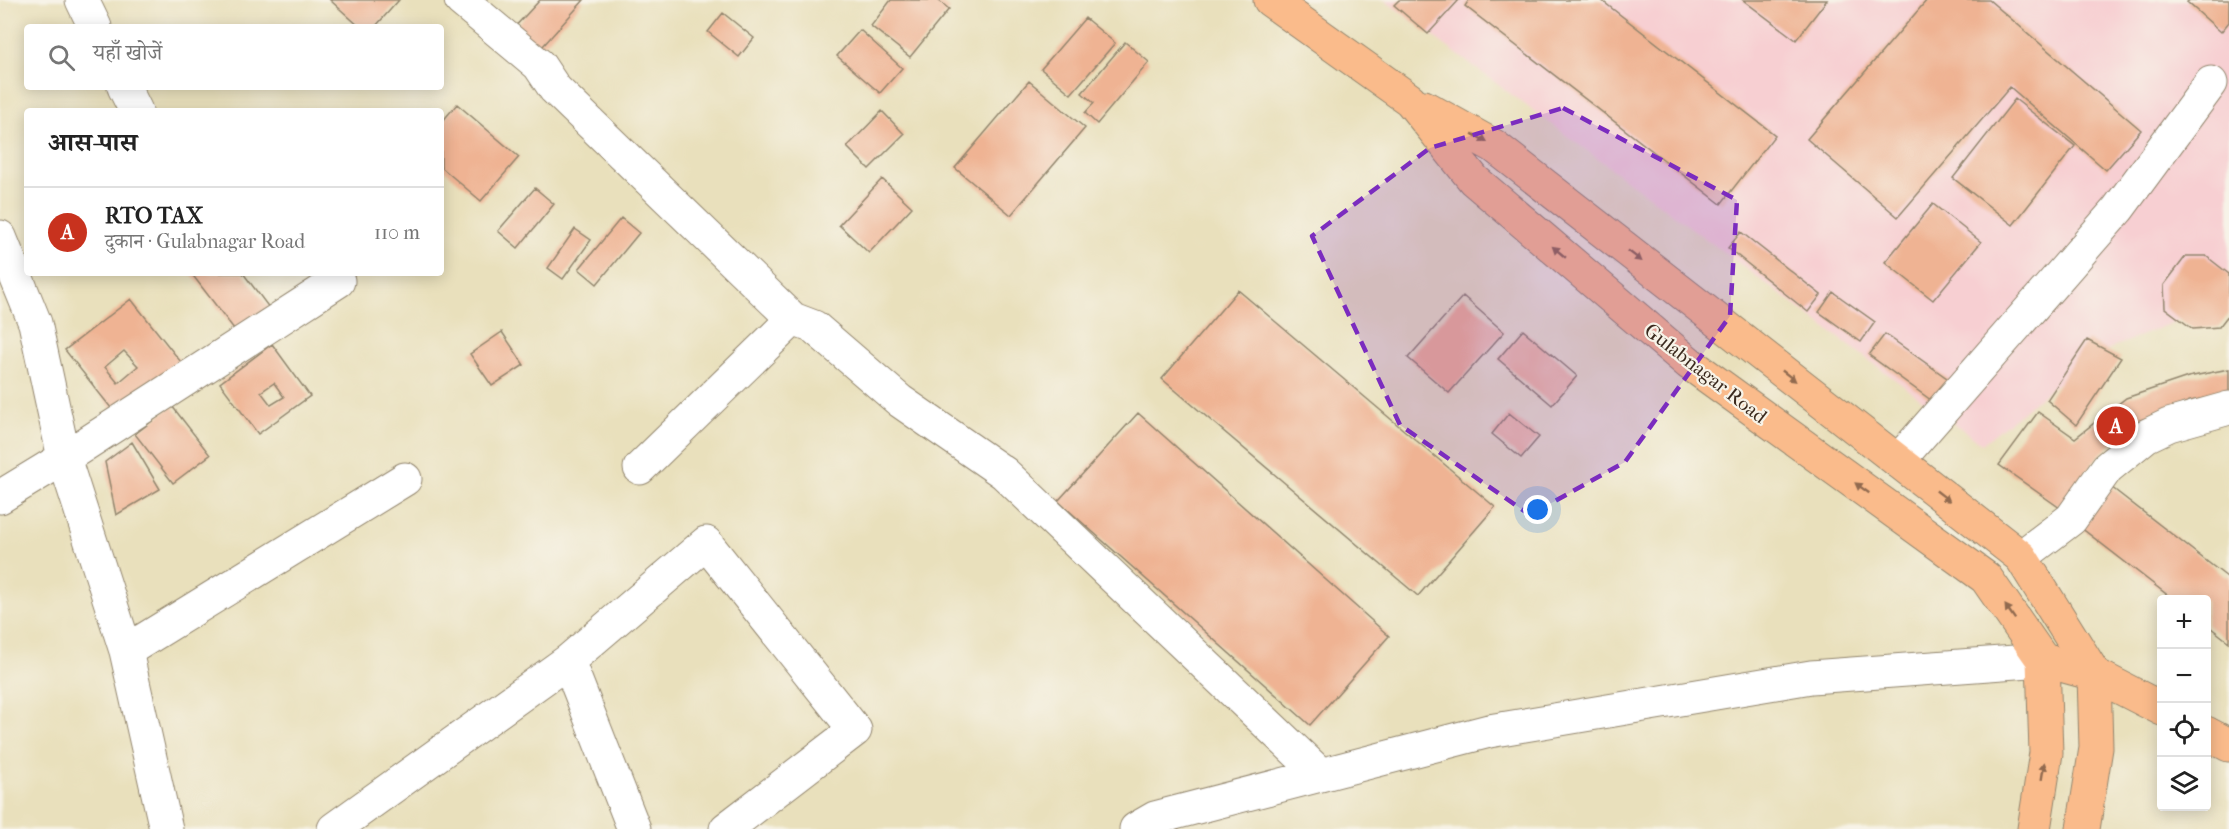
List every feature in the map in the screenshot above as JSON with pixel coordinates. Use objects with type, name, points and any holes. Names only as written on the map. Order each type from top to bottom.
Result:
[{"type":"main road","name":"Gulabnagar Road","points":[[1270,0],[1410,100],[1474,180],[1689,363],[1986,578],[2043,660]]},
{"type":"main road","points":[[1410,100],[1494,146],[2021,557],[2094,674],[2096,748],[2083,829]]},
{"type":"main road","points":[[2034,829],[2046,753],[2043,660],[2094,674],[2157,706]]},
{"type":"street","points":[[82,0],[94,24]]},
{"type":"street","points":[[461,0],[539,65],[555,90],[793,319],[814,327],[900,401],[1005,473],[1321,775]]},
{"type":"street","points":[[1898,461],[2118,209],[2211,83]]},
{"type":"street","points":[[126,90],[134,108]]},
{"type":"street","points":[[0,237],[35,323],[64,458],[126,651],[166,829]]},
{"type":"street","points":[[0,497],[338,281]]},
{"type":"street","points":[[640,468],[793,319]]},
{"type":"street","points":[[2021,557],[2071,519],[2107,468],[2146,436],[2169,425],[2229,408]]},
{"type":"street","points":[[126,651],[405,478]]},
{"type":"street","points":[[334,829],[568,661],[706,543],[855,730],[726,829]]},
{"type":"street","points":[[1136,829],[1155,818],[1489,731],[1811,677],[2043,660]]},
{"type":"street","points":[[568,661],[634,829]]},
{"type":"highlighted area","points":[[1563,108],[1737,200],[1730,316],[1625,462],[1530,515],[1400,425],[1312,236],[1430,148]]},
{"type":"shaded area","points":[[1384,0],[2229,0],[2229,312],[2181,319],[2090,357],[1982,444]]},
{"type":"building","points":[[330,0],[399,0],[378,24],[357,24]]},
{"type":"building","points":[[540,0],[584,0],[535,55],[510,32]]},
{"type":"building","points":[[891,0],[938,0],[949,9],[910,57],[871,26]]},
{"type":"building","points":[[1399,0],[1459,0],[1428,34],[1394,5]]},
{"type":"building","points":[[1469,0],[1601,0],[1775,135],[1721,204],[1465,6]]},
{"type":"building","points":[[1743,0],[1827,0],[1796,40]]},
{"type":"building","points":[[1927,0],[1989,0],[2141,130],[2106,170],[2010,87],[1898,217],[1807,139]]},
{"type":"building","points":[[2190,0],[2229,0],[2229,22],[2221,32],[2187,2]]},
{"type":"building","points":[[723,13],[754,38],[739,57],[708,32]]},
{"type":"building","points":[[1085,18],[1115,43],[1071,94],[1041,69]]},
{"type":"building","points":[[860,30],[902,68],[880,93],[837,56]]},
{"type":"building","points":[[1125,42],[1149,62],[1097,124],[1085,113],[1094,103],[1082,93]]},
{"type":"building","points":[[1029,81],[1085,128],[1011,215],[955,168]]},
{"type":"building","points":[[2015,99],[2075,146],[2013,225],[1953,178]]},
{"type":"building","points":[[457,104],[519,157],[481,201],[444,170],[444,119]]},
{"type":"building","points":[[882,111],[904,134],[869,169],[847,147]]},
{"type":"building","points":[[882,179],[912,207],[869,253],[839,225]]},
{"type":"building","points":[[535,188],[554,204],[518,248],[498,231]]},
{"type":"building","points":[[1933,204],[1981,242],[1933,300],[1885,262]]},
{"type":"building","points":[[621,218],[639,233],[597,284],[579,269]]},
{"type":"building","points":[[575,229],[591,240],[563,279],[548,268]]},
{"type":"building","points":[[1741,232],[1821,295],[1808,312],[1728,248]]},
{"type":"building","points":[[2186,256],[2206,256],[2229,274],[2229,314],[2219,327],[2193,329],[2165,308],[2164,285]]},
{"type":"building","points":[[193,276],[245,276],[273,313],[241,338]]},
{"type":"building","points":[[1238,290],[1495,507],[1418,596],[1162,379]]},
{"type":"building","points":[[1833,292],[1875,322],[1861,342],[1819,312]]},
{"type":"building","points":[[1463,296],[1504,332],[1449,393],[1408,358]]},
{"type":"building","points":[[131,299],[181,362],[115,413],[65,350]],"holes":[[[124,351],[138,366],[118,383],[105,367]]]},
{"type":"building","points":[[1523,330],[1577,376],[1552,405],[1498,359]]},
{"type":"building","points":[[502,332],[524,365],[492,386],[470,354]]},
{"type":"building","points":[[1885,334],[1951,381],[1935,403],[1869,355]]},
{"type":"building","points":[[2087,340],[2121,358],[2076,425],[2047,400]]},
{"type":"building","points":[[272,344],[310,396],[258,434],[220,383]],"holes":[[[274,383],[284,397],[271,405],[261,392]]]},
{"type":"building","points":[[2229,369],[2229,393],[2190,401],[2138,421],[2098,456],[2060,508],[1999,465],[2038,412],[2075,438],[2126,398],[2188,377]]},
{"type":"building","points":[[172,406],[210,455],[173,483],[135,434]]},
{"type":"building","points":[[1138,413],[1389,636],[1310,725],[1058,501]]},
{"type":"building","points":[[1509,413],[1539,437],[1521,458],[1492,434]]},
{"type":"building","points":[[132,442],[160,489],[116,515],[105,462]]},
{"type":"building","points":[[2111,487],[2227,577],[2229,574],[2229,642],[2211,628],[2211,595],[2168,595],[2080,527]]},
{"type":"place","name":"RTO TAX","points":[[2116,426]]}]
